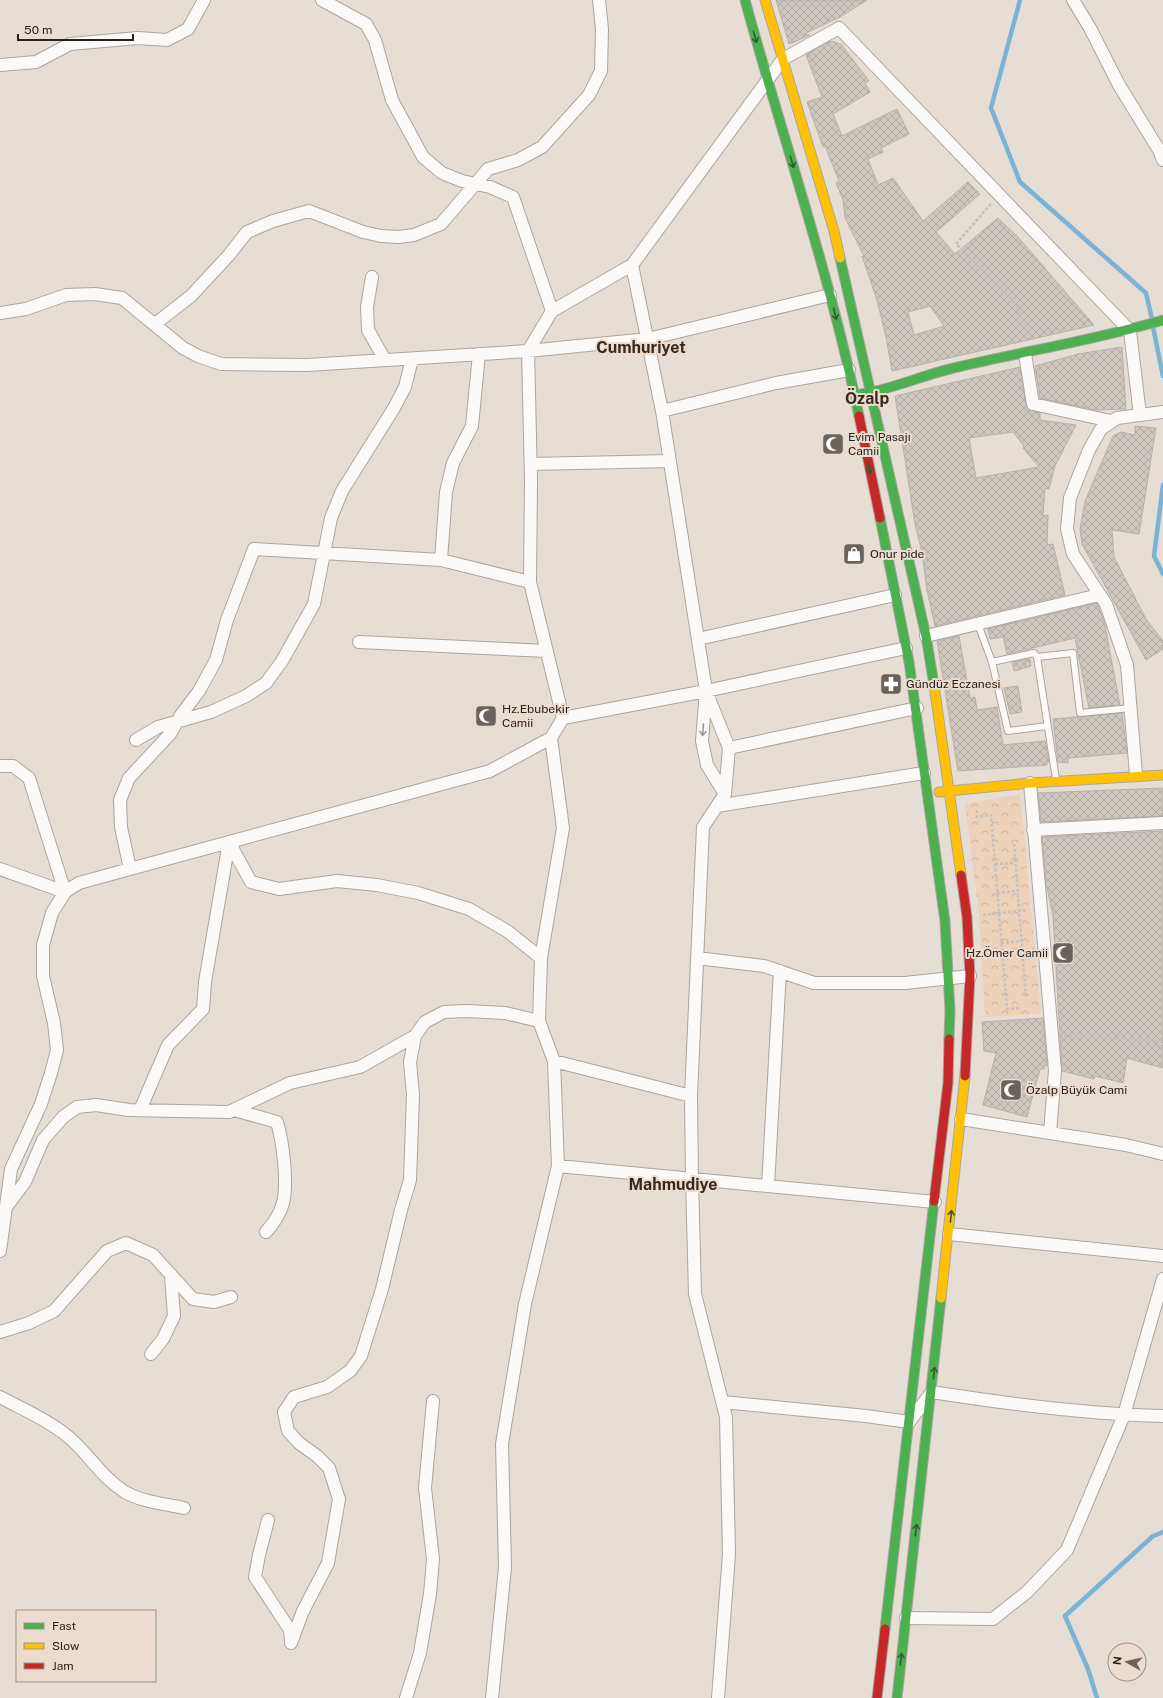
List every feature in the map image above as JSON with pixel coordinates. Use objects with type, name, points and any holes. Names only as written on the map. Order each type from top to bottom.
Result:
[{"type":"main road","points":[[745,0],[767,81],[815,236],[849,370],[896,595],[917,708],[924,773],[945,921],[950,1010],[948,1083],[877,1698]]},
{"type":"main road","points":[[765,0],[834,231],[872,392],[926,636],[950,790],[967,917],[970,976],[965,1078],[932,1392],[897,1698]]},
{"type":"main road","points":[[854,395],[872,392],[931,374],[1130,331],[1163,320]]},
{"type":"main road","points":[[928,793],[1056,781],[1136,775],[1163,775]]},
{"type":"street","points":[[0,65],[36,62],[70,44],[138,38],[167,40],[188,29],[204,0]]},
{"type":"street","points":[[322,0],[366,24],[375,40],[392,100],[423,157],[442,173],[462,181],[490,187],[513,197],[552,311]]},
{"type":"street","points":[[155,324],[191,296],[229,255],[247,232],[274,222],[309,211],[362,232],[381,236],[414,236],[441,224],[477,184],[488,169],[518,160],[542,147],[589,96],[601,71],[602,29],[599,0]]},
{"type":"street","points":[[1073,0],[1090,28],[1119,85],[1159,150],[1163,160]]},
{"type":"street","points":[[0,1251],[11,1169],[41,1104],[52,1073],[56,1050],[54,1023],[43,976],[43,945],[52,913],[65,892],[79,884],[130,869],[490,771],[551,738],[563,718],[530,582],[531,464],[528,351],[552,311],[632,265],[783,59],[839,28],[1130,331],[1140,415]]},
{"type":"street","points":[[632,265],[662,411],[706,691],[729,748],[724,794],[703,827],[691,1096],[695,1294],[726,1417],[729,1554],[718,1698]]},
{"type":"street","points":[[372,277],[367,307],[368,330],[385,360]]},
{"type":"street","points":[[0,313],[26,309],[66,295],[95,294],[122,298],[183,348],[198,356],[221,364],[307,365],[528,351],[648,339],[830,295]]},
{"type":"street","points":[[441,560],[446,492],[453,463],[472,426],[479,354]]},
{"type":"street","points":[[1025,354],[1033,404],[1111,421]]},
{"type":"street","points":[[136,740],[158,727],[211,712],[246,696],[266,683],[282,661],[314,604],[331,518],[342,491],[394,408],[405,387],[412,359]]},
{"type":"street","points":[[662,411],[776,383],[849,370]]},
{"type":"street","points":[[1136,775],[1127,665],[1106,604],[1074,554],[1067,529],[1070,498],[1089,450],[1101,429],[1117,418],[1163,412]]},
{"type":"street","points":[[531,464],[670,461]]},
{"type":"street","points":[[130,869],[120,827],[120,800],[129,778],[170,734],[199,691],[216,660],[227,620],[254,549],[441,560],[530,582]]},
{"type":"street","points":[[698,639],[896,595]]},
{"type":"street","points":[[926,636],[1099,595]]},
{"type":"street","points":[[359,642],[547,651]]},
{"type":"street","points":[[563,718],[706,691],[906,648]]},
{"type":"street","points":[[706,691],[702,741],[707,765],[724,794]]},
{"type":"street","points":[[729,748],[917,708]]},
{"type":"street","points":[[492,1698],[505,1567],[502,1444],[525,1304],[558,1166],[554,1061],[539,1022],[541,958],[563,828],[551,738]]},
{"type":"street","points":[[0,766],[13,766],[29,778],[65,892]]},
{"type":"street","points":[[717,806],[924,773]]},
{"type":"street","points":[[1030,783],[1055,1070],[1050,1133]]},
{"type":"street","points":[[1034,830],[1163,823]]},
{"type":"street","points":[[229,842],[251,882],[279,889],[337,881],[377,885],[418,893],[469,909],[507,931],[541,958]]},
{"type":"street","points":[[140,1110],[168,1046],[203,1009],[229,842]]},
{"type":"street","points":[[0,869],[65,892]]},
{"type":"street","points":[[697,958],[764,966],[814,982],[906,983],[949,977],[970,976]]},
{"type":"street","points":[[768,1186],[780,971]]},
{"type":"street","points":[[6,1207],[25,1182],[43,1140],[63,1117],[78,1108],[96,1105],[140,1110],[229,1112],[290,1083],[360,1068],[415,1036],[425,1022],[444,1012],[467,1011],[505,1013],[539,1022]]},
{"type":"street","points":[[268,1520],[255,1577],[290,1630],[291,1644],[304,1611],[328,1563],[339,1500],[329,1468],[299,1443],[288,1431],[284,1412],[294,1397],[327,1387],[350,1371],[361,1356],[386,1274],[401,1210],[410,1180],[413,1094],[410,1062],[415,1036]]},
{"type":"street","points":[[554,1061],[691,1096]]},
{"type":"street","points":[[234,1110],[277,1122],[281,1135],[284,1173],[283,1202],[277,1219],[266,1232]]},
{"type":"street","points":[[961,1119],[1126,1145],[1163,1154]]},
{"type":"street","points":[[558,1166],[935,1202]]},
{"type":"street","points":[[949,1234],[1163,1256]]},
{"type":"street","points":[[0,1332],[29,1323],[54,1311],[107,1251],[126,1243],[153,1255],[193,1299],[214,1302],[230,1297]]},
{"type":"street","points":[[151,1354],[164,1339],[174,1316],[171,1276]]},
{"type":"street","points":[[906,1618],[993,1619],[1027,1592],[1067,1550],[1124,1415],[1163,1279]]},
{"type":"street","points":[[722,1402],[866,1416],[909,1422],[932,1392],[1001,1403],[1124,1415],[1163,1416]]},
{"type":"street","points":[[0,1397],[43,1420],[72,1440],[108,1480],[127,1493],[148,1500],[184,1508]]},
{"type":"street","points":[[406,1698],[420,1653],[433,1559],[425,1488],[433,1401]]},
{"type":"lane","points":[[978,624],[992,662],[1008,731],[1047,726]]},
{"type":"lane","points":[[992,662],[1034,653],[1037,657],[1056,781]]},
{"type":"lane","points":[[1037,657],[1073,653],[1080,713],[1131,708]]},
{"type":"path","points":[[999,195],[956,244],[1013,300],[1038,351]]},
{"type":"path","points":[[977,810],[977,817],[991,816],[1007,1009],[1020,1008]]},
{"type":"path","points":[[1014,844],[1026,998]]},
{"type":"path","points":[[995,864],[1015,863]]},
{"type":"path","points":[[997,893],[1018,891]]},
{"type":"path","points":[[967,917],[1040,910]]},
{"type":"path","points":[[1001,942],[1022,941]]},
{"type":"path","points":[[1052,1036],[1163,1041]]},
{"type":"green space","points":[[1020,795],[1041,1014],[985,1017],[979,914],[965,803]]},
{"type":"building","points":[[776,0],[867,0],[840,17],[804,34],[810,35],[789,44]]},
{"type":"building","points":[[830,41],[841,44],[869,81],[865,83],[870,92],[833,114],[842,136],[897,109],[909,134],[881,148],[883,152],[868,159],[878,185],[893,178],[923,221],[968,182],[980,194],[936,232],[955,254],[998,218],[1018,237],[1094,325],[892,371],[877,300],[862,256],[864,256],[845,218],[843,200],[836,183],[839,181],[825,146],[823,147],[807,102],[822,97],[806,55]],"holes":[[[930,306],[944,326],[914,335],[908,312]]]},
{"type":"building","points":[[1122,347],[1126,409],[1096,410],[1040,398],[1035,366],[1078,354]]},
{"type":"building","points":[[1020,367],[1026,405],[1028,409],[1040,413],[1040,420],[1076,425],[1055,466],[1049,489],[1045,488],[1043,516],[1048,515],[1047,545],[1053,544],[1065,595],[935,626],[927,590],[922,552],[915,524],[895,396]],"holes":[[[1013,432],[1024,446],[1023,448],[1039,467],[976,478],[969,438]]]},
{"type":"building","points":[[1135,426],[1156,428],[1139,534],[1112,530],[1114,557],[1146,619],[1163,641],[1163,649],[1146,660],[1082,544],[1080,529],[1085,501],[1113,436],[1121,432],[1135,435]]},
{"type":"building","points":[[1097,603],[1104,621],[1120,705],[1089,708],[1075,638],[1007,654],[1003,637],[990,639],[988,629]]},
{"type":"building","points":[[959,636],[970,698],[975,697],[977,710],[997,707],[1003,745],[1045,741],[1049,762],[1047,761],[1047,765],[958,771],[937,641]]},
{"type":"building","points":[[1030,659],[1031,666],[1014,671],[1012,662]]},
{"type":"building","points":[[1018,686],[1022,712],[1010,714],[1004,688]]},
{"type":"building","points":[[1122,713],[1127,753],[1068,758],[1068,763],[1058,762],[1053,719]]},
{"type":"building","points":[[1163,788],[1163,816],[1041,822],[1038,793]]},
{"type":"building","points":[[1163,831],[1163,1068],[1127,1058],[1123,1083],[1095,1076],[1094,1079],[1062,1071],[1053,915],[1046,883],[1042,837]]},
{"type":"building","points":[[1043,1018],[1047,1066],[1044,1065],[1044,1069],[1040,1069],[1027,1117],[983,1105],[996,1053],[984,1051],[982,1022]]},
{"type":"waterway","points":[[1020,0],[991,108],[1020,182],[1146,293],[1152,319]]},
{"type":"waterway","points":[[1153,327],[1163,376]]},
{"type":"waterway","points":[[1163,485],[1154,556],[1163,574]]},
{"type":"waterway","points":[[1097,1698],[1088,1669],[1065,1616],[1153,1536],[1163,1532]]},
{"type":"traffic: fast","points":[[745,0],[820,259],[859,416]]},
{"type":"traffic: fast","points":[[840,258],[926,636],[934,685]]},
{"type":"traffic: fast","points":[[861,394],[885,389],[946,370],[1086,339],[1163,320]]},
{"type":"traffic: fast","points":[[880,518],[909,662],[945,921],[950,1010],[949,1039]]},
{"type":"traffic: fast","points":[[885,1629],[934,1201]]},
{"type":"traffic: fast","points":[[897,1698],[941,1298]]},
{"type":"traffic: slow","points":[[765,0],[834,231],[840,258]]},
{"type":"traffic: slow","points":[[934,685],[961,875]]},
{"type":"traffic: slow","points":[[939,792],[1030,783],[1163,775]]},
{"type":"traffic: slow","points":[[941,1298],[965,1076]]},
{"type":"traffic: jam","points":[[859,416],[880,518]]},
{"type":"traffic: jam","points":[[961,875],[967,917],[970,976],[965,1076]]},
{"type":"traffic: jam","points":[[934,1201],[948,1083],[949,1039]]},
{"type":"traffic: jam","points":[[877,1698],[885,1629]]},
{"type":"place","name":"Evim Pasajı Camii","points":[[833,444]]},
{"type":"place","name":"Onur pide","points":[[854,554]]},
{"type":"place","name":"Gündüz Eczanesi","points":[[891,684]]},
{"type":"place","name":"Hz.Ebubekir Camii","points":[[486,716]]},
{"type":"place","name":"Hz.Ömer Camii","points":[[1063,953]]},
{"type":"place","name":"Özalp Büyük Cami","points":[[1011,1090]]},
{"type":"district","name":"Cumhuriyet","points":[[641,347]]},
{"type":"district","name":"Özalp","points":[[867,398]]},
{"type":"district","name":"Mahmudiye","points":[[673,1184]]}]
